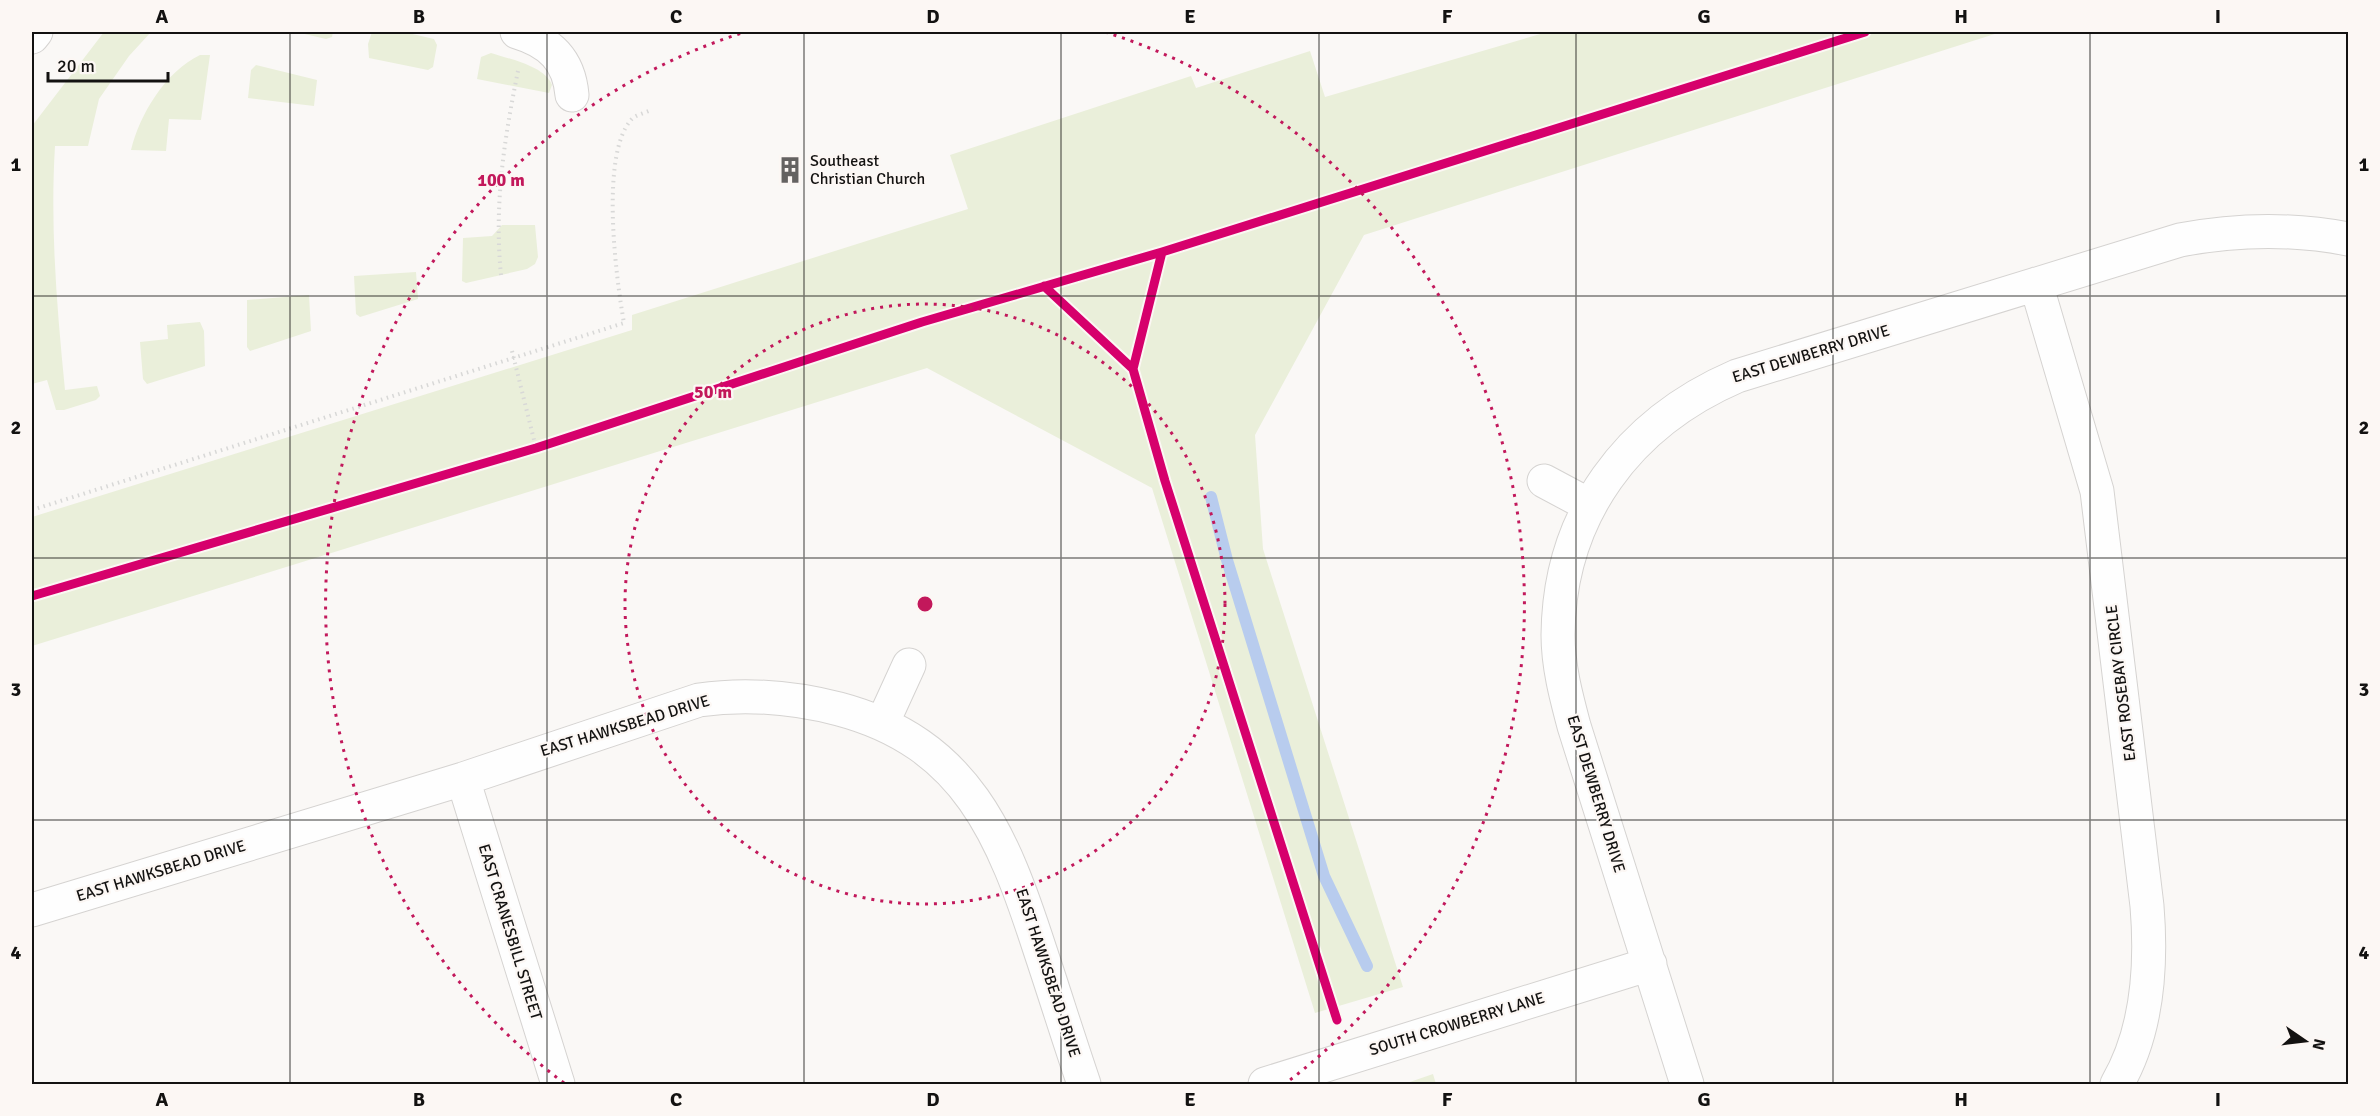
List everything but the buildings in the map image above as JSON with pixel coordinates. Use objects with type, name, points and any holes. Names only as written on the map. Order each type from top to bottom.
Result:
[{"type":"street","points":[[32,37],[36,32]]},
{"type":"street","points":[[517,32],[546,44],[558,53],[571,80],[572,95]]},
{"type":"street","name":"EAST DEWBERRY DRIVE","points":[[1687,1084],[1574,726],[1562,673],[1558,636],[1563,586],[1574,544],[1590,505],[1617,463],[1654,424],[1717,384],[1737,375],[2181,240],[2239,230],[2292,231],[2349,239]]},
{"type":"street","name":"EAST ROSEBAY CIRCLE","points":[[2036,284],[2097,491],[2147,906],[2149,955],[2145,1001],[2136,1044],[2117,1084]]},
{"type":"street","points":[[1544,481],[1590,505]]},
{"type":"street","points":[[882,724],[909,665]]},
{"type":"street","name":"EAST HAWKSBEAD DRIVE","points":[[32,910],[462,779],[699,700],[730,695],[787,698],[821,704],[882,724],[911,738],[937,758],[980,808],[1016,876],[1084,1084]]},
{"type":"street","name":"EAST CRANESBILL STREET","points":[[462,779],[558,1084]]},
{"type":"street","name":"SOUTH CROWBERRY LANE","points":[[1265,1084],[1650,964]]},
{"type":"path","points":[[501,275],[497,225],[500,178],[519,65]]},
{"type":"path","points":[[32,510],[624,323],[613,246],[619,141],[632,118],[651,110]]},
{"type":"path","points":[[512,351],[536,448]]},
{"type":"path","points":[[1165,481],[1337,1020]]},
{"type":"green space","points":[[104,32],[151,32],[129,56],[99,99],[88,146],[55,146],[54,238],[65,390],[97,386],[100,396],[96,400],[64,410],[56,410],[47,380],[32,384],[32,126]]},
{"type":"green space","points":[[296,32],[333,32],[332,37],[326,39]]},
{"type":"green space","points":[[372,32],[404,32],[434,39],[437,45],[433,67],[428,70],[369,58],[368,44]]},
{"type":"green space","points":[[1547,32],[2001,32],[1364,235],[1255,435],[1263,549],[1403,987],[1315,1013],[1152,488],[927,368],[32,646],[32,517],[632,330],[632,315],[968,209],[950,155],[1191,76],[1196,88],[1310,51],[1325,97]]},
{"type":"green space","points":[[491,53],[526,64],[542,73],[552,85],[549,93],[477,79],[481,57]]},
{"type":"green space","points":[[200,55],[210,55],[201,120],[169,119],[166,151],[131,150],[141,122],[156,95],[187,62]]},
{"type":"green space","points":[[256,65],[317,80],[314,106],[248,98],[251,70]]},
{"type":"green space","points":[[502,225],[535,225],[538,257],[535,264],[527,269],[466,283],[462,281],[463,238],[492,236]]},
{"type":"green space","points":[[416,272],[418,299],[360,317],[356,314],[354,276]]},
{"type":"green space","points":[[309,295],[311,331],[250,351],[247,347],[247,300]]},
{"type":"green space","points":[[200,322],[204,331],[205,366],[147,384],[143,379],[140,342],[168,339],[167,325]]},
{"type":"green space","points":[[1433,1074],[1436,1084],[1404,1084]]},
{"type":"waterway","points":[[1211,497],[1227,560],[1324,876],[1367,966]]},
{"type":"cycle path","points":[[32,596],[536,448],[922,322],[1162,252],[1865,32]]},
{"type":"cycle path","points":[[1133,369],[1162,252]]},
{"type":"cycle path","points":[[1044,286],[1133,369],[1165,481],[1337,1020]]},
{"type":"place","name":"Southeast Christian Church","points":[[790,170]]}]
